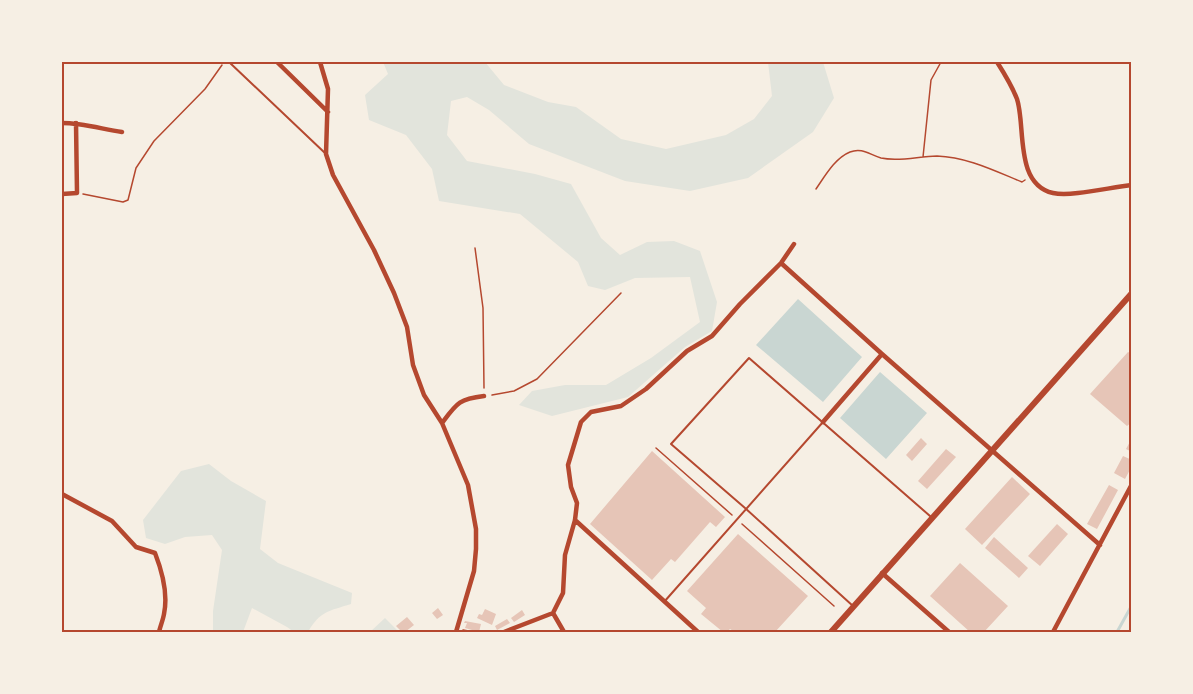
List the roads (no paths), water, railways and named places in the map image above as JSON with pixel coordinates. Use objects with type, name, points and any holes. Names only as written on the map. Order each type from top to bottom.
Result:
[{"type":"street","points":[[277,62],[328,111]]},
{"type":"street","points":[[320,62],[328,89],[326,154],[333,175],[374,250],[394,293],[407,327],[413,365],[424,395],[442,423],[468,485],[476,529],[476,549],[474,571],[457,631]]},
{"type":"street","points":[[997,62],[1017,100],[1024,154],[1030,177],[1044,190],[1054,194],[1073,193],[1131,185]]},
{"type":"street","points":[[62,123],[76,123],[122,132]]},
{"type":"street","points":[[62,194],[77,193],[76,123]]},
{"type":"street","points":[[504,633],[553,613],[563,592],[565,555],[577,503],[571,488],[568,465],[581,422],[591,412],[621,406],[646,389],[687,351],[712,336],[740,303],[781,263],[794,244]]},
{"type":"street","points":[[781,263],[1100,545]]},
{"type":"street","points":[[831,633],[1131,293]]},
{"type":"street","points":[[823,422],[882,354]]},
{"type":"street","points":[[442,423],[454,406],[466,398],[484,396]]},
{"type":"street","points":[[1053,633],[1131,484]]},
{"type":"street","points":[[62,494],[112,521],[136,547],[156,553],[164,591],[165,614],[159,633]]},
{"type":"street","points":[[574,520],[698,633]]},
{"type":"street","points":[[882,573],[949,633]]},
{"type":"street","points":[[553,613],[564,633]]},
{"type":"lane","points":[[230,62],[326,154]]},
{"type":"lane","points":[[854,606],[671,444],[749,358],[932,518]]},
{"type":"lane","points":[[664,602],[823,422]]},
{"type":"waterway","points":[[1117,632],[1132,605]]}]
